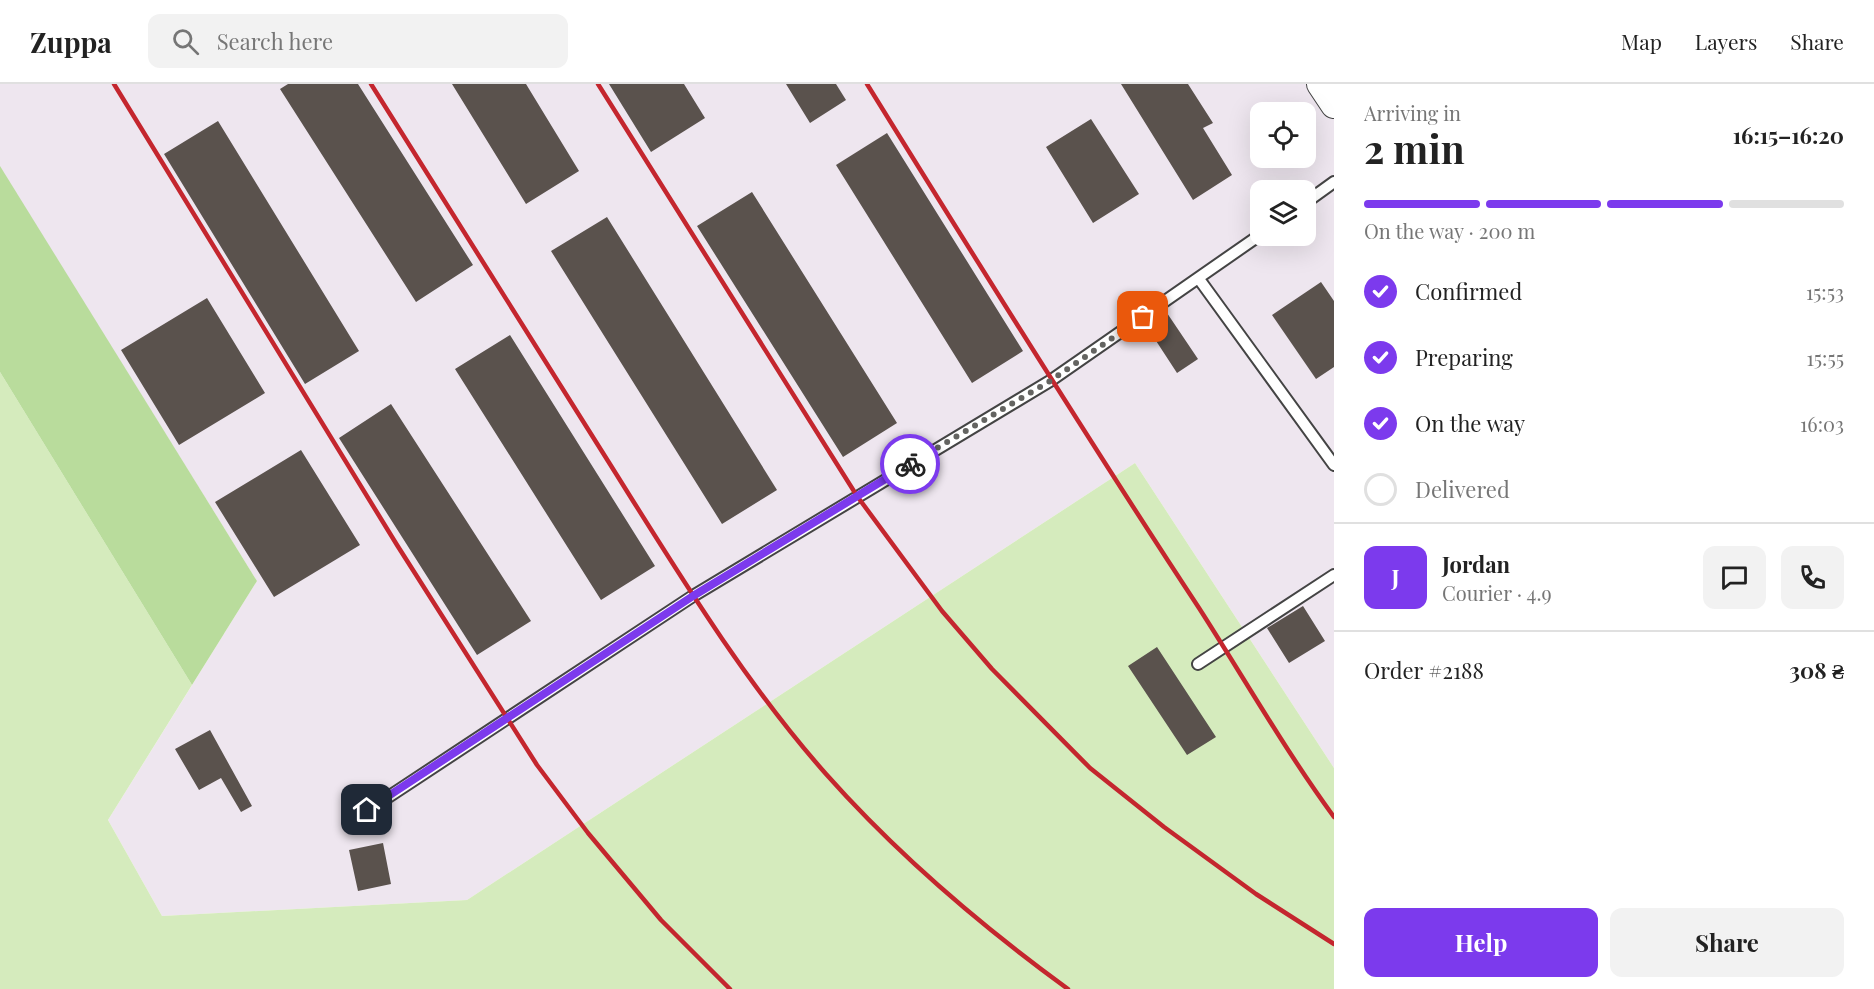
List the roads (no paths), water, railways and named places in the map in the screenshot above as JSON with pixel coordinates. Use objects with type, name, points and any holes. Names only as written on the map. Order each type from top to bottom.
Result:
[{"type":"street","points":[[1320,84],[1334,105]]},
{"type":"lane","points":[[1316,194],[1334,182]]},
{"type":"lane","points":[[367,810],[693,596],[1050,381],[1250,242]]},
{"type":"lane","points":[[1199,279],[1334,465]]},
{"type":"lane","points":[[1198,664],[1334,575]]},
{"type":"railway","points":[[114,84],[397,545],[537,765],[588,833],[661,920],[730,989]]},
{"type":"railway","points":[[371,84],[685,582],[738,662],[795,738],[853,804],[911,861],[1003,940],[1068,989]]},
{"type":"railway","points":[[598,84],[857,496],[942,611],[992,669],[1090,768],[1164,827],[1256,894],[1334,944]]},
{"type":"railway","points":[[867,84],[1073,413],[1282,740],[1334,817]]}]
